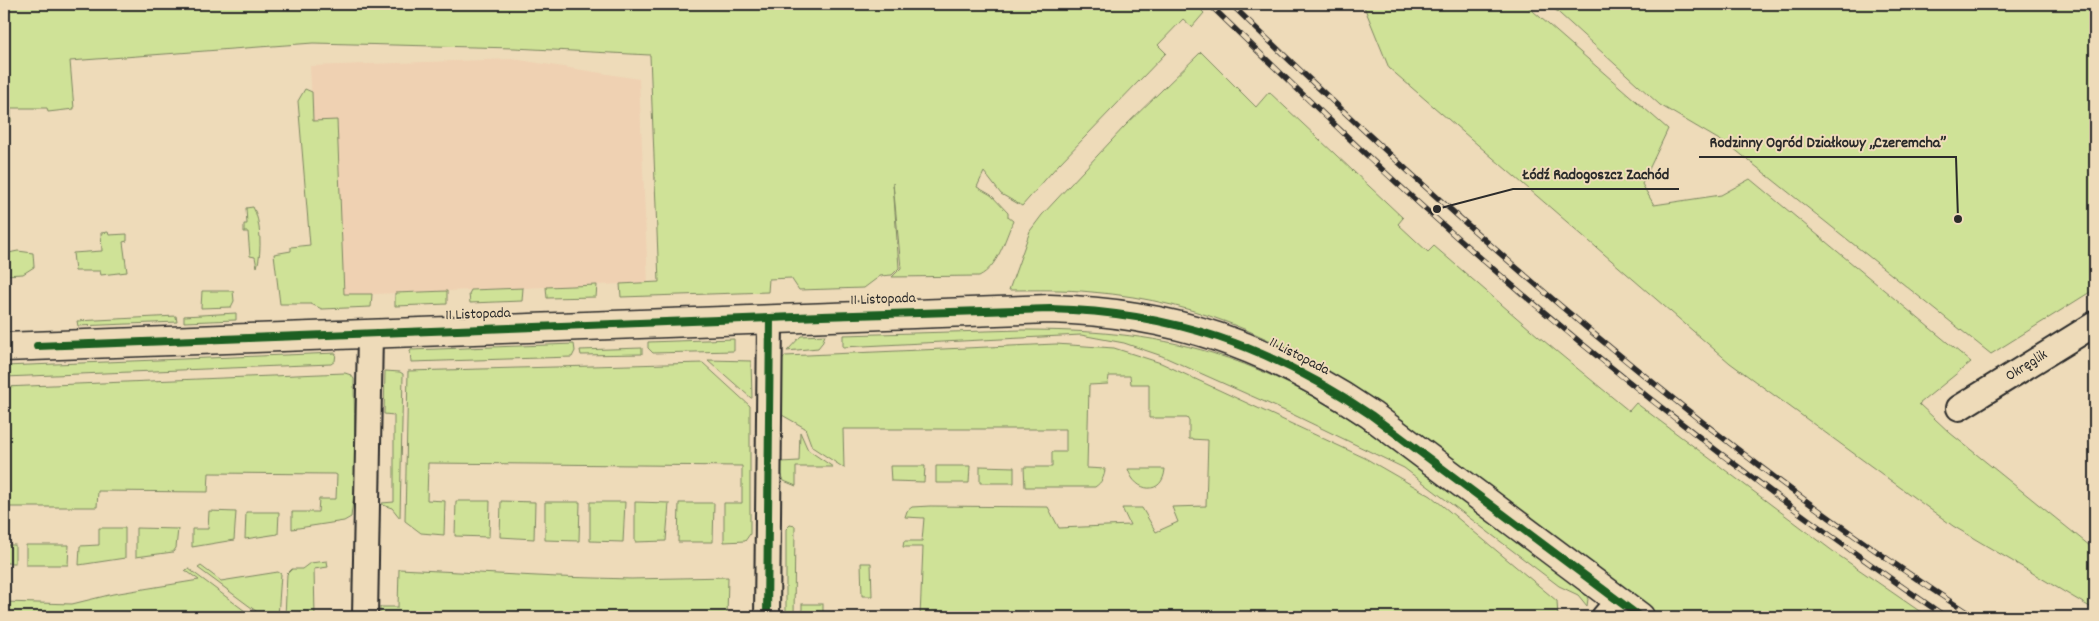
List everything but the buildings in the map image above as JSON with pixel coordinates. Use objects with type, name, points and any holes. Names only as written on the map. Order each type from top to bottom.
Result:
[{"type":"street","name":"11 Listopada","points":[[4,347],[1050,309],[1084,310],[1153,319],[1221,337],[1293,368],[1339,394],[1379,421],[1611,609],[1640,617]]},
{"type":"street","points":[[767,617],[770,318]]},
{"type":"street","name":"Okręglik","points":[[1959,408],[2095,324]]},
{"type":"street","points":[[365,617],[370,333]]},
{"type":"shaded area","points":[[513,59],[639,79],[648,283],[323,296],[310,66]]},
{"type":"green space","points":[[4,4],[1195,4],[1204,13],[1192,27],[1183,19],[1158,45],[1166,53],[1059,164],[1022,206],[1001,194],[984,172],[977,187],[991,195],[1013,221],[996,259],[986,272],[979,276],[892,277],[901,268],[893,183],[899,268],[892,275],[880,276],[864,288],[799,290],[791,278],[769,279],[768,292],[621,297],[620,284],[659,282],[650,55],[514,48],[313,43],[70,61],[74,109],[48,112],[47,108],[11,108],[11,122],[4,123]]},
{"type":"green space","points":[[1363,4],[1525,4],[1668,129],[1642,184],[1654,205],[1721,195],[1750,179],[1971,362],[1919,404],[1950,433],[2095,550],[2095,610],[1953,526],[1730,363],[1389,68]]},
{"type":"green space","points":[[1549,4],[2095,4],[2095,289],[1991,354],[1733,148],[1660,105]]},
{"type":"green space","points":[[1201,52],[1256,107],[1269,92],[1403,218],[1398,224],[1428,252],[1434,246],[1538,336],[1629,411],[1636,403],[1838,555],[1928,617],[1660,617],[1384,408],[1350,385],[1281,346],[1210,316],[1172,305],[1133,297],[1071,290],[1009,290],[1030,231],[1042,215],[1125,126]]},
{"type":"green space","points":[[305,89],[312,92],[313,121],[337,120],[344,294],[372,294],[371,307],[322,309],[311,304],[280,304],[274,254],[291,251],[291,247],[310,245],[298,101]]},
{"type":"green space","points":[[253,207],[258,220],[260,237],[260,254],[257,267],[255,257],[250,256],[248,232],[244,232],[244,224],[247,224],[246,208]]},
{"type":"green space","points":[[108,232],[109,235],[127,234],[127,241],[123,242],[127,272],[101,275],[100,271],[75,271],[73,253],[102,251],[101,233]]},
{"type":"green space","points":[[18,251],[33,253],[34,267],[23,274],[4,275],[4,254]]},
{"type":"green space","points":[[597,285],[596,297],[547,298],[546,287]]},
{"type":"green space","points":[[523,288],[522,301],[470,303],[469,294],[471,290]]},
{"type":"green space","points":[[202,291],[233,291],[234,301],[231,307],[201,308]]},
{"type":"green space","points":[[447,291],[447,304],[395,306],[395,293]]},
{"type":"green space","points":[[236,313],[236,320],[184,322],[184,316]]},
{"type":"green space","points":[[176,316],[177,322],[78,326],[77,321]]},
{"type":"green space","points":[[1022,330],[1094,332],[1165,341],[1212,353],[1276,377],[1334,409],[1389,446],[1585,593],[1588,599],[1587,606],[1578,595],[1559,586],[1404,468],[1294,415],[1162,356],[1124,343],[1081,335],[843,347],[843,335]]},
{"type":"green space","points":[[825,335],[818,348],[787,351],[801,336]]},
{"type":"green space","points":[[734,339],[734,351],[653,353],[648,348],[648,342]]},
{"type":"green space","points":[[574,344],[575,351],[572,357],[411,362],[410,350]]},
{"type":"green space","points":[[1056,344],[1114,348],[1161,363],[1365,458],[1431,496],[1557,601],[1558,617],[920,617],[923,547],[903,547],[904,541],[922,541],[924,518],[905,517],[907,511],[912,507],[1048,507],[1059,528],[1130,525],[1122,508],[1142,508],[1156,532],[1178,522],[1172,507],[1206,506],[1208,440],[1189,439],[1189,421],[1187,418],[1149,418],[1149,384],[1131,384],[1130,376],[1109,376],[1108,384],[1089,385],[1087,468],[1105,469],[1102,479],[1095,487],[1025,487],[1024,467],[1052,467],[1052,452],[1066,452],[1066,429],[843,429],[844,468],[812,447],[805,428],[782,415],[781,362],[785,356]]},
{"type":"green space","points":[[642,348],[642,354],[581,355],[580,350]]},
{"type":"green space","points":[[336,353],[335,361],[331,364],[4,377],[4,366]]},
{"type":"green space","points":[[708,360],[751,361],[752,398],[751,398]]},
{"type":"green space","points":[[703,363],[750,406],[750,534],[745,541],[724,542],[724,503],[742,503],[742,466],[428,463],[427,500],[445,501],[444,535],[421,533],[405,521],[408,371]]},
{"type":"green space","points":[[385,371],[403,374],[400,518],[392,508],[382,503],[394,502],[394,415],[384,414]]},
{"type":"green space","points":[[345,373],[351,375],[354,379],[355,466],[351,517],[344,521],[292,529],[292,512],[318,512],[319,499],[336,499],[337,475],[335,474],[209,473],[208,492],[98,491],[97,507],[4,507],[4,387]]},
{"type":"green space","points":[[800,432],[808,450],[833,467],[796,467],[796,486],[784,481],[781,473],[781,462],[799,461]]},
{"type":"green space","points":[[890,466],[925,466],[924,482],[891,481]]},
{"type":"green space","points":[[936,466],[970,466],[969,483],[936,483]]},
{"type":"green space","points":[[980,466],[1014,467],[1014,483],[980,483]]},
{"type":"green space","points":[[1128,469],[1165,469],[1159,484],[1148,488],[1136,483]]},
{"type":"green space","points":[[456,501],[490,501],[489,537],[455,536]]},
{"type":"green space","points":[[501,501],[535,502],[534,539],[500,537]]},
{"type":"green space","points":[[545,502],[580,502],[579,541],[545,540]]},
{"type":"green space","points":[[590,502],[625,502],[623,542],[590,541]]},
{"type":"green space","points":[[635,502],[669,503],[666,541],[635,542]]},
{"type":"green space","points":[[679,503],[714,503],[713,542],[678,542]]},
{"type":"green space","points":[[209,511],[236,512],[234,540],[192,547],[192,529],[208,529]]},
{"type":"green space","points":[[246,512],[279,512],[278,534],[245,539]]},
{"type":"green space","points":[[790,525],[795,526],[794,617],[786,617],[786,529]]},
{"type":"green space","points":[[99,528],[125,528],[125,558],[79,565],[80,546],[99,545]]},
{"type":"green space","points":[[136,528],[178,529],[176,548],[173,552],[136,557]]},
{"type":"green space","points":[[4,545],[15,545],[15,563],[4,563]]},
{"type":"green space","points":[[26,545],[69,545],[68,565],[26,565]]},
{"type":"green space","points":[[327,561],[328,567],[314,569],[315,617],[285,617],[287,574],[292,569],[302,569],[310,563]]},
{"type":"green space","points":[[861,563],[871,563],[872,596],[862,596]]},
{"type":"green space","points":[[201,566],[221,581],[278,572],[281,574],[278,617],[264,617],[198,568]]},
{"type":"green space","points":[[189,569],[253,617],[4,617],[4,602],[72,604],[113,594],[199,580],[185,570]]},
{"type":"green space","points":[[399,569],[631,579],[728,577],[727,617],[380,617],[380,607],[398,607]]},
{"type":"green space","points":[[802,604],[823,604],[823,617],[802,617]]},
{"type":"railway","points":[[1209,4],[1433,216],[1556,323],[1683,425],[1813,523],[1946,617]]},
{"type":"railway","points":[[1231,4],[1407,170],[1588,329],[1776,479],[1874,550],[1974,617]]},
{"type":"cycle path","points":[[37,346],[1050,309],[1137,317],[1218,337],[1257,352],[1333,391],[1371,415],[1640,617]]},
{"type":"cycle path","points":[[767,617],[770,318]]},
{"type":"place","name":"Łódź Radogoszcz Zachód","points":[[1437,209]]},
{"type":"place","name":"Rodzinny Ogród Działkowy „Czeremcha”","points":[[1958,219]]}]
